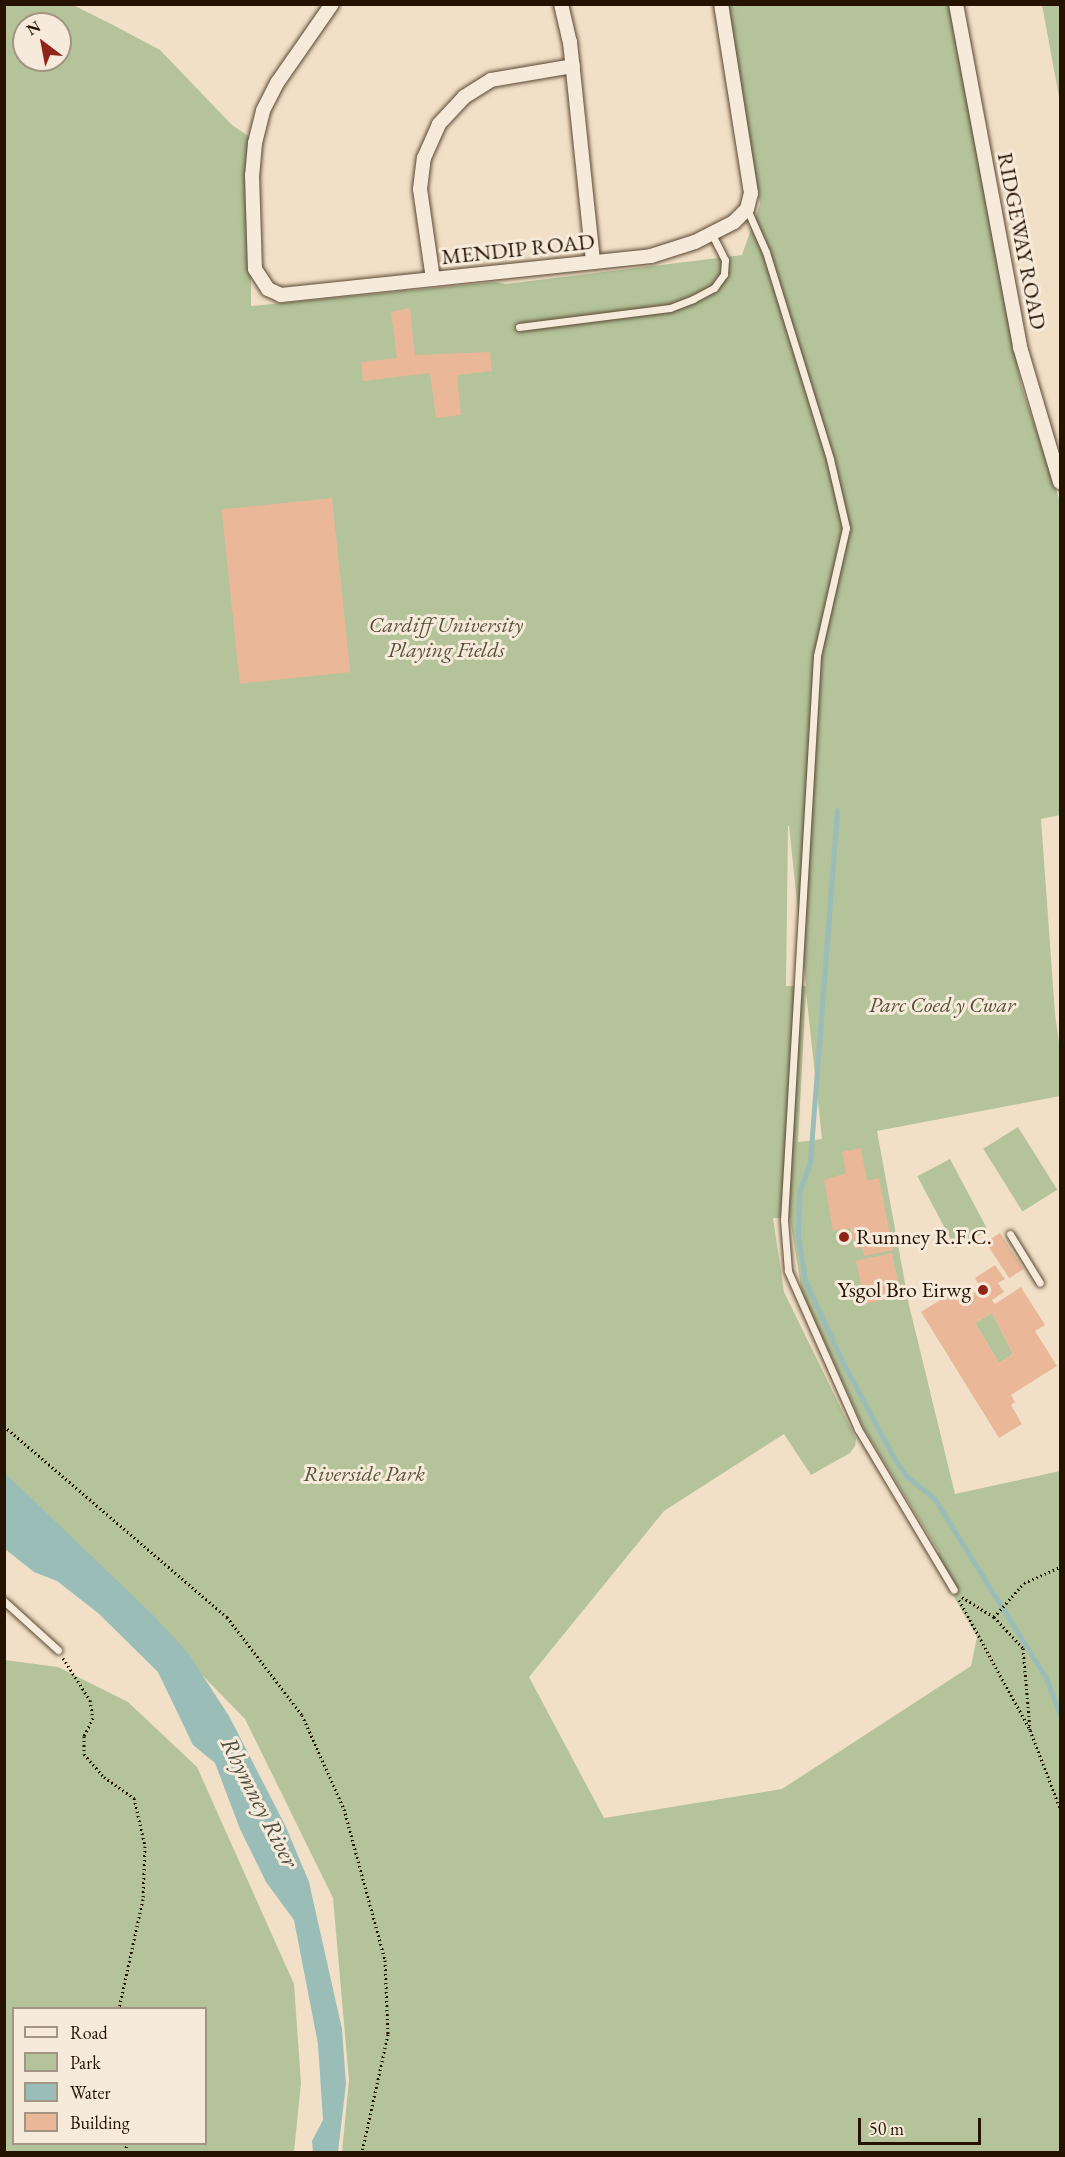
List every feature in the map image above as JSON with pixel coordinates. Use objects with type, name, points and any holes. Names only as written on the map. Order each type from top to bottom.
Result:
[{"type":"street","name":"MENDIP ROAD","points":[[332,4],[277,83],[263,111],[255,143],[252,175],[255,268],[268,289],[281,295],[665,253],[712,234],[747,209]]},
{"type":"street","points":[[561,4],[573,66],[593,261]]},
{"type":"street","points":[[721,4],[751,193],[747,209]]},
{"type":"street","name":"RIDGEWAY ROAD","points":[[956,4],[1026,375],[1060,482]]},
{"type":"street","points":[[433,279],[420,189],[424,158],[439,124],[464,97],[491,80],[573,66]]},
{"type":"lane","points":[[747,209],[766,252],[830,459],[846,528],[817,656],[784,1220],[788,1271],[858,1429],[954,1590]]},
{"type":"lane","points":[[519,327],[670,309],[693,299],[714,288],[724,274],[725,260],[712,234]]},
{"type":"lane","points":[[1010,1234],[1040,1283]]},
{"type":"lane","points":[[4,1601],[58,1650]]},
{"type":"path","points":[[4,1426],[227,1617],[302,1715],[344,1809],[385,1960],[388,2034],[362,2152]]},
{"type":"path","points":[[994,1617],[1024,1583],[1060,1567]]},
{"type":"path","points":[[954,1590],[994,1617],[1023,1648],[1030,1730]]},
{"type":"path","points":[[954,1590],[1030,1730],[1060,1808]]},
{"type":"path","points":[[58,1650],[90,1700],[93,1718],[84,1737],[84,1754],[104,1777],[134,1798],[145,1846],[143,1899],[118,2007]]},
{"type":"green space","points":[[5,5],[73,5],[160,50],[232,125],[251,138],[251,306],[495,282],[506,284],[742,255],[760,204],[727,5],[950,5],[1021,385],[1060,501],[1060,815],[1041,819],[1055,1014],[1060,1050],[1060,1096],[877,1131],[909,1305],[955,1494],[1060,1471],[1060,2152],[342,2152],[349,2080],[333,1898],[245,1719],[5,1473]],"holes":[[[789,826],[806,986],[786,986]],[[806,992],[822,1139],[799,1142],[798,1141]],[[773,1218],[790,1218],[802,1293],[863,1427],[939,1552],[931,1557],[977,1637],[971,1666],[782,1789],[604,1818],[529,1677],[664,1511],[784,1434],[811,1475],[850,1453],[855,1446],[856,1439],[784,1292]]]},
{"type":"green space","points":[[1042,5],[1060,5],[1060,102]]},
{"type":"green space","points":[[1018,1127],[1057,1190],[1022,1211],[983,1149]]},
{"type":"green space","points":[[950,1159],[988,1231],[955,1248],[917,1176]]},
{"type":"green space","points":[[992,1313],[1013,1354],[999,1363],[975,1323]]},
{"type":"green space","points":[[5,1660],[58,1667],[128,1702],[197,1767],[294,1984],[301,2083],[294,2152],[5,2152]]},
{"type":"water","name":"Rhymney River","points":[[5,1473],[154,1616],[188,1653],[229,1716],[286,1827],[309,1882],[342,2029],[346,2084],[338,2152],[313,2152],[312,2141],[323,2120],[318,2044],[294,1920],[266,1882],[240,1829],[215,1763],[193,1745],[158,1672],[98,1613],[57,1581],[34,1572],[5,1549]]},
{"type":"building","points":[[410,308],[415,355],[490,352],[492,371],[457,375],[461,415],[436,418],[430,373],[363,381],[361,362],[397,358],[391,312]]},
{"type":"building","points":[[332,498],[350,672],[240,684],[222,510]]},
{"type":"building","points":[[861,1148],[867,1181],[879,1178],[893,1250],[864,1256],[862,1247],[855,1249],[850,1228],[833,1231],[824,1180],[846,1173],[842,1152]]},
{"type":"building","points":[[1000,1233],[1023,1269],[1009,1278],[986,1242]]},
{"type":"building","points":[[892,1253],[901,1296],[865,1304],[856,1261]]},
{"type":"building","points":[[995,1265],[1005,1279],[998,1283],[1004,1292],[992,1300],[995,1304],[1021,1287],[1045,1325],[1035,1331],[1057,1366],[1011,1395],[1015,1402],[1011,1405],[1022,1424],[999,1438],[921,1312],[956,1290],[963,1300],[981,1288],[975,1278]],"holes":[[[992,1313],[1013,1354],[999,1363],[975,1323]]]},
{"type":"waterway","points":[[837,810],[810,1163],[799,1191],[798,1235],[805,1280],[843,1363],[894,1458],[906,1476],[934,1498],[1046,1678],[1060,1714]]},
{"type":"place","name":"Rumney R.F.C.","points":[[844,1237]]},
{"type":"place","name":"Ysgol Bro Eirwg","points":[[983,1290]]},
{"type":"park label","name":"Cardiff University Playing Fields","points":[[446,636]]},
{"type":"park label","name":"Parc Coed y Cwar","points":[[942,1005]]},
{"type":"park label","name":"Riverside Park","points":[[364,1474]]}]
